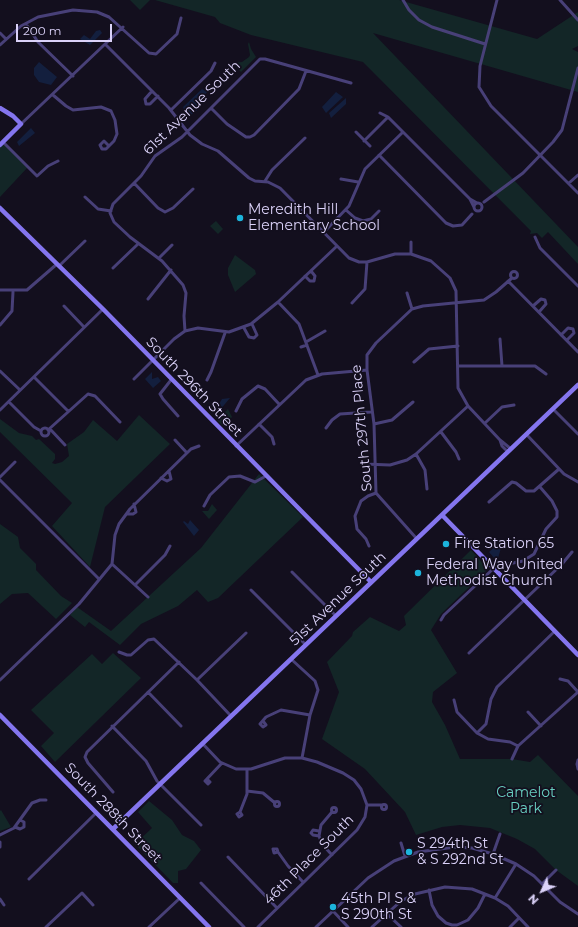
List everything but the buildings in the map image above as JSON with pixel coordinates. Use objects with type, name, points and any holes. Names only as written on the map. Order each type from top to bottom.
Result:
[{"type":"street","points":[[403,0],[409,10],[419,20],[432,28],[485,44]]},
{"type":"street","points":[[497,0],[479,72],[479,87],[491,106],[578,193]]},
{"type":"street","points":[[560,0],[578,20]]},
{"type":"street","points":[[0,45],[26,24],[38,18],[72,10],[87,10],[104,14],[123,27],[149,53],[156,54],[177,34],[181,18]]},
{"type":"street","points":[[26,24],[38,42],[72,76]]},
{"type":"street","points":[[58,161],[48,166],[37,176],[2,143],[106,45],[123,27]]},
{"type":"street","points":[[0,33],[6,39]]},
{"type":"street","points":[[106,45],[172,110],[188,132],[202,144],[218,151],[249,178],[256,181],[265,181],[280,188],[337,246],[354,261],[367,262],[395,254],[411,254],[431,261],[450,278],[456,290],[458,388],[468,406],[500,440],[502,446],[510,451]]},
{"type":"street","name":"61st Avenue South","points":[[111,211],[115,202],[134,183],[155,156],[188,132],[260,59],[265,59],[306,71]]},
{"type":"street","points":[[172,110],[212,71],[214,63]]},
{"type":"street","points":[[379,155],[444,221],[453,226],[464,224],[478,203],[484,202],[511,183],[540,156],[562,130],[578,68]]},
{"type":"street","points":[[210,108],[227,124],[246,137],[250,137],[254,135],[299,88],[306,71],[351,83]]},
{"type":"street","points":[[152,91],[145,99],[146,104],[150,104],[158,96]]},
{"type":"street","points":[[54,94],[64,104],[73,110],[101,107],[111,111],[117,134],[114,141],[108,145]]},
{"type":"street","points":[[0,108],[21,124]]},
{"type":"street","points":[[380,113],[388,117],[470,199],[482,207]]},
{"type":"street","points":[[364,141],[388,117]]},
{"type":"street","points":[[356,132],[370,146]]},
{"type":"street","points":[[324,232],[346,210],[365,169],[403,132]]},
{"type":"street","points":[[265,181],[272,170],[305,138]]},
{"type":"street","points":[[569,183],[578,175]]},
{"type":"street","points":[[341,179],[358,182]]},
{"type":"street","points":[[134,183],[158,208],[165,212],[174,207],[194,189]]},
{"type":"street","points":[[85,197],[98,209],[111,211],[114,222],[138,244],[159,258],[182,282],[186,291],[185,331]]},
{"type":"street","points":[[470,199],[478,211]]},
{"type":"street","points":[[472,214],[482,207],[484,202]]},
{"type":"street","name":"South 296th Street","points":[[0,208],[103,309],[171,380],[371,582]]},
{"type":"street","points":[[346,210],[355,218],[363,221],[371,218],[379,211]]},
{"type":"street","points":[[535,237],[540,248],[578,286]]},
{"type":"street","points":[[0,290],[13,292],[27,290],[58,265],[84,241]]},
{"type":"street","points":[[411,242],[411,254]]},
{"type":"street","points":[[113,268],[138,244]]},
{"type":"street","points":[[159,258],[172,245]]},
{"type":"street","points":[[134,379],[174,339],[185,331],[198,328],[225,333],[244,328],[252,324],[278,302],[337,246]]},
{"type":"street","points":[[352,303],[365,289],[367,262]]},
{"type":"street","points":[[148,299],[171,270]]},
{"type":"street","points":[[305,276],[310,281],[314,281],[315,276],[311,270]]},
{"type":"street","points":[[407,293],[412,309],[423,306],[484,300],[512,278]]},
{"type":"street","points":[[508,281],[578,352]]},
{"type":"street","points":[[0,325],[12,311],[13,292]]},
{"type":"street","points":[[533,306],[540,300],[545,300],[546,304],[539,312]]},
{"type":"street","points":[[278,302],[298,323],[318,375]]},
{"type":"street","points":[[64,306],[84,327]]},
{"type":"street","points":[[0,410],[103,309]]},
{"type":"street","name":"South 297th Place","points":[[412,309],[370,349],[367,358],[367,370],[371,412],[374,424],[376,493],[417,539]]},
{"type":"street","points":[[244,328],[249,337],[254,338],[257,335],[252,324]]},
{"type":"street","points":[[561,335],[568,328],[573,329],[574,333],[567,340]]},
{"type":"street","points":[[301,347],[325,331]]},
{"type":"street","points":[[206,380],[211,372],[225,333]]},
{"type":"street","points":[[500,339],[502,366]]},
{"type":"street","points":[[414,362],[429,349],[458,346]]},
{"type":"street","points":[[458,366],[535,366],[546,374]]},
{"type":"street","points":[[236,446],[306,380],[318,375],[367,370]]},
{"type":"street","points":[[0,371],[20,390]]},
{"type":"street","points":[[34,377],[68,411]]},
{"type":"street","points":[[171,380],[160,394],[163,400],[178,416]]},
{"type":"street","name":"51st Avenue South","points":[[113,829],[578,385]]},
{"type":"street","points":[[236,411],[242,399],[258,386],[265,389],[279,404]]},
{"type":"street","points":[[9,402],[34,427],[41,431],[42,435],[46,436],[49,434],[49,429],[82,398],[90,394],[95,396],[120,422]]},
{"type":"street","points":[[374,424],[392,420],[413,402]]},
{"type":"street","points":[[485,423],[502,407],[514,405]]},
{"type":"street","points":[[364,464],[390,465],[406,460],[416,454],[468,406]]},
{"type":"street","points":[[553,409],[577,432]]},
{"type":"street","points":[[326,428],[332,420],[340,414],[371,412]]},
{"type":"street","points":[[259,424],[272,437],[274,444]]},
{"type":"street","points":[[41,431],[45,428],[49,429],[65,445]]},
{"type":"street","points":[[441,432],[456,452],[459,459]]},
{"type":"street","points":[[526,434],[559,469],[578,482]]},
{"type":"street","points":[[175,440],[187,453]]},
{"type":"street","points":[[0,680],[79,604],[112,564],[115,535],[134,504],[187,453],[194,447],[199,446]]},
{"type":"street","points":[[416,454],[425,470],[428,489]]},
{"type":"street","points":[[15,462],[0,478],[99,579]]},
{"type":"street","points":[[489,502],[512,482],[516,483],[526,492],[531,492],[540,487],[559,469]]},
{"type":"street","points":[[161,478],[167,481],[171,479],[169,471]]},
{"type":"street","points":[[204,506],[210,495],[229,477],[240,476],[255,482],[266,476]]},
{"type":"street","points":[[441,620],[444,615],[495,569],[526,560],[534,554],[546,529],[557,518],[558,514],[553,503],[540,487]]},
{"type":"street","points":[[368,546],[366,538],[357,528],[355,516],[361,502],[368,496],[376,493]]},
{"type":"street","points":[[127,514],[133,514],[136,512],[134,504]]},
{"type":"street","points":[[442,515],[578,655]]},
{"type":"street","points":[[136,584],[165,555],[170,546]]},
{"type":"street","points":[[469,653],[562,564],[572,552]]},
{"type":"street","points":[[112,564],[136,584],[148,597]]},
{"type":"street","points":[[292,572],[336,616]]},
{"type":"street","points":[[251,590],[306,645]]},
{"type":"street","points":[[477,732],[486,724],[491,699],[497,687],[555,631]]},
{"type":"street","points":[[197,680],[246,633]]},
{"type":"street","points":[[119,652],[126,655],[133,654],[152,639],[179,662],[231,716]]},
{"type":"street","points":[[292,659],[314,681],[318,690],[310,715],[302,758]]},
{"type":"street","points":[[114,792],[89,765],[85,757],[92,745],[179,662]]},
{"type":"street","points":[[512,759],[518,746],[578,692],[568,681],[560,679]]},
{"type":"street","points":[[148,692],[181,726]]},
{"type":"street","points":[[454,700],[457,712],[477,732],[488,739],[510,742],[518,746]]},
{"type":"street","points":[[263,721],[268,715],[281,710],[310,715]]},
{"type":"street","points":[[528,712],[541,726]]},
{"type":"street","name":"South 288th Street","points":[[0,715],[209,927]]},
{"type":"street","points":[[112,726],[146,761],[160,784],[200,825]]},
{"type":"street","points":[[202,744],[222,764],[236,769],[247,770],[278,759],[302,758],[317,762],[351,778],[361,789],[367,805],[382,805]]},
{"type":"street","points":[[577,762],[578,769]]},
{"type":"street","points":[[208,780],[222,764]]},
{"type":"street","points":[[240,812],[247,791],[247,770]]},
{"type":"street","points":[[247,791],[262,793],[275,803]]},
{"type":"street","points":[[0,835],[15,827],[32,803],[40,800],[46,800]]},
{"type":"street","name":"46th Place South","points":[[258,927],[362,824],[366,814],[367,805]]},
{"type":"street","points":[[332,812],[323,822],[319,834],[322,844],[332,855]]},
{"type":"street","points":[[29,879],[96,813]]},
{"type":"street","points":[[15,827],[20,829],[24,827],[24,822],[20,820]]},
{"type":"street","points":[[493,854],[500,834]]},
{"type":"street","points":[[0,842],[0,847]]},
{"type":"street","points":[[401,843],[404,856]]},
{"type":"street","points":[[316,927],[373,874],[404,856],[435,848],[455,847],[472,848],[493,854],[516,864],[542,884],[560,902],[578,914]]},
{"type":"street","points":[[278,852],[304,882]]},
{"type":"street","points":[[228,857],[278,908]]},
{"type":"street","points":[[495,898],[516,864]]},
{"type":"street","points":[[542,884],[556,870]]},
{"type":"street","points":[[201,883],[244,927]]},
{"type":"street","points":[[372,927],[386,912],[401,901],[415,894],[444,887],[472,889],[495,898],[528,927]]},
{"type":"street","points":[[429,890],[435,912],[441,920],[452,925],[464,923],[478,908],[485,894]]},
{"type":"street","points":[[46,927],[82,894],[94,905]]},
{"type":"street","points":[[149,927],[180,898]]},
{"type":"street","points":[[0,899],[4,905]]},
{"type":"street","points":[[333,911],[348,927]]},
{"type":"street","points":[[386,912],[401,927]]},
{"type":"street","points":[[510,927],[519,918]]},
{"type":"green space","points":[[130,0],[150,0],[140,10]]},
{"type":"green space","points":[[155,0],[399,0],[537,39],[578,12],[578,46],[572,49],[578,52],[578,92],[373,33],[578,247],[578,264],[548,232],[542,238],[537,233],[530,234],[531,231],[363,62],[251,35],[220,23],[215,17]]},
{"type":"green space","points":[[249,42],[256,57],[241,72],[232,63],[242,62],[249,57]]},
{"type":"green space","points":[[3,142],[28,167],[0,197],[0,143]]},
{"type":"green space","points":[[216,221],[223,229],[218,234],[210,226]]},
{"type":"green space","points":[[235,255],[255,270],[256,274],[235,292],[228,275],[228,268]]},
{"type":"green space","points":[[228,409],[232,417],[223,426],[217,420]]},
{"type":"green space","points":[[139,415],[170,444],[105,507],[90,567],[52,526],[72,503],[0,432],[0,419],[19,433],[32,436],[36,440],[39,439],[55,454],[55,459],[52,463],[55,464],[62,462],[69,456],[67,444],[84,432],[93,420],[117,441]]},
{"type":"green space","points":[[259,474],[303,517],[218,598],[208,602],[197,590],[178,606],[141,624],[120,645],[89,622],[85,627],[70,615],[77,607],[111,631],[201,548]]},
{"type":"green space","points":[[212,504],[217,510],[209,519],[202,511],[208,511]]},
{"type":"green space","points":[[0,524],[18,537],[20,548],[36,564],[36,570],[61,596],[72,603],[56,619],[28,593],[12,594],[0,604]]},
{"type":"green space","name":"Camelot Park","points":[[471,550],[488,569],[441,614],[431,630],[457,673],[433,692],[432,702],[445,725],[460,759],[512,759],[530,762],[538,755],[578,796],[578,886],[556,870],[535,849],[517,839],[490,828],[460,825],[442,827],[416,835],[405,812],[365,769],[322,739],[339,692],[327,662],[352,636],[353,632],[370,617],[399,631],[406,625],[404,616]]},
{"type":"green space","points":[[113,653],[141,678],[55,762],[41,746],[54,733],[31,710],[92,654],[102,664]]},
{"type":"green space","points":[[149,801],[172,820],[182,835],[194,841],[201,850],[186,869],[178,871],[178,883],[173,883],[135,844],[152,828],[138,812]]},
{"type":"green space","points":[[1,810],[11,827],[0,831],[0,811]]},
{"type":"water","points":[[100,30],[102,33],[90,45],[80,39],[84,35],[90,39],[96,31]]},
{"type":"water","points":[[39,62],[57,77],[51,85],[39,82],[34,75],[34,68]]},
{"type":"water","points":[[202,89],[207,92],[200,101],[199,109],[191,115],[185,113],[183,107]]},
{"type":"water","points":[[336,92],[343,97],[326,113],[322,107]]},
{"type":"water","points":[[346,98],[346,104],[331,118],[329,113]]},
{"type":"water","points":[[31,128],[35,133],[19,146],[17,142]]},
{"type":"water","points":[[152,372],[152,379],[158,377],[161,381],[153,388],[145,379]]},
{"type":"water","points":[[230,398],[219,411],[217,408],[222,399]]},
{"type":"water","points":[[190,520],[199,530],[194,536],[183,522],[184,521],[188,524]]},
{"type":"water","points":[[498,544],[501,548],[498,558],[495,559],[489,552]]},
{"type":"place","name":"Meredith Hill Elementary School","points":[[240,218]]},
{"type":"place","name":"Fire Station 65","points":[[446,544]]},
{"type":"place","name":"Federal Way United Methodist Church","points":[[418,573]]},
{"type":"place","name":"S 294th St & S 292nd St","points":[[409,852]]},
{"type":"place","name":"45th Pl S & S 290th St","points":[[333,907]]}]
